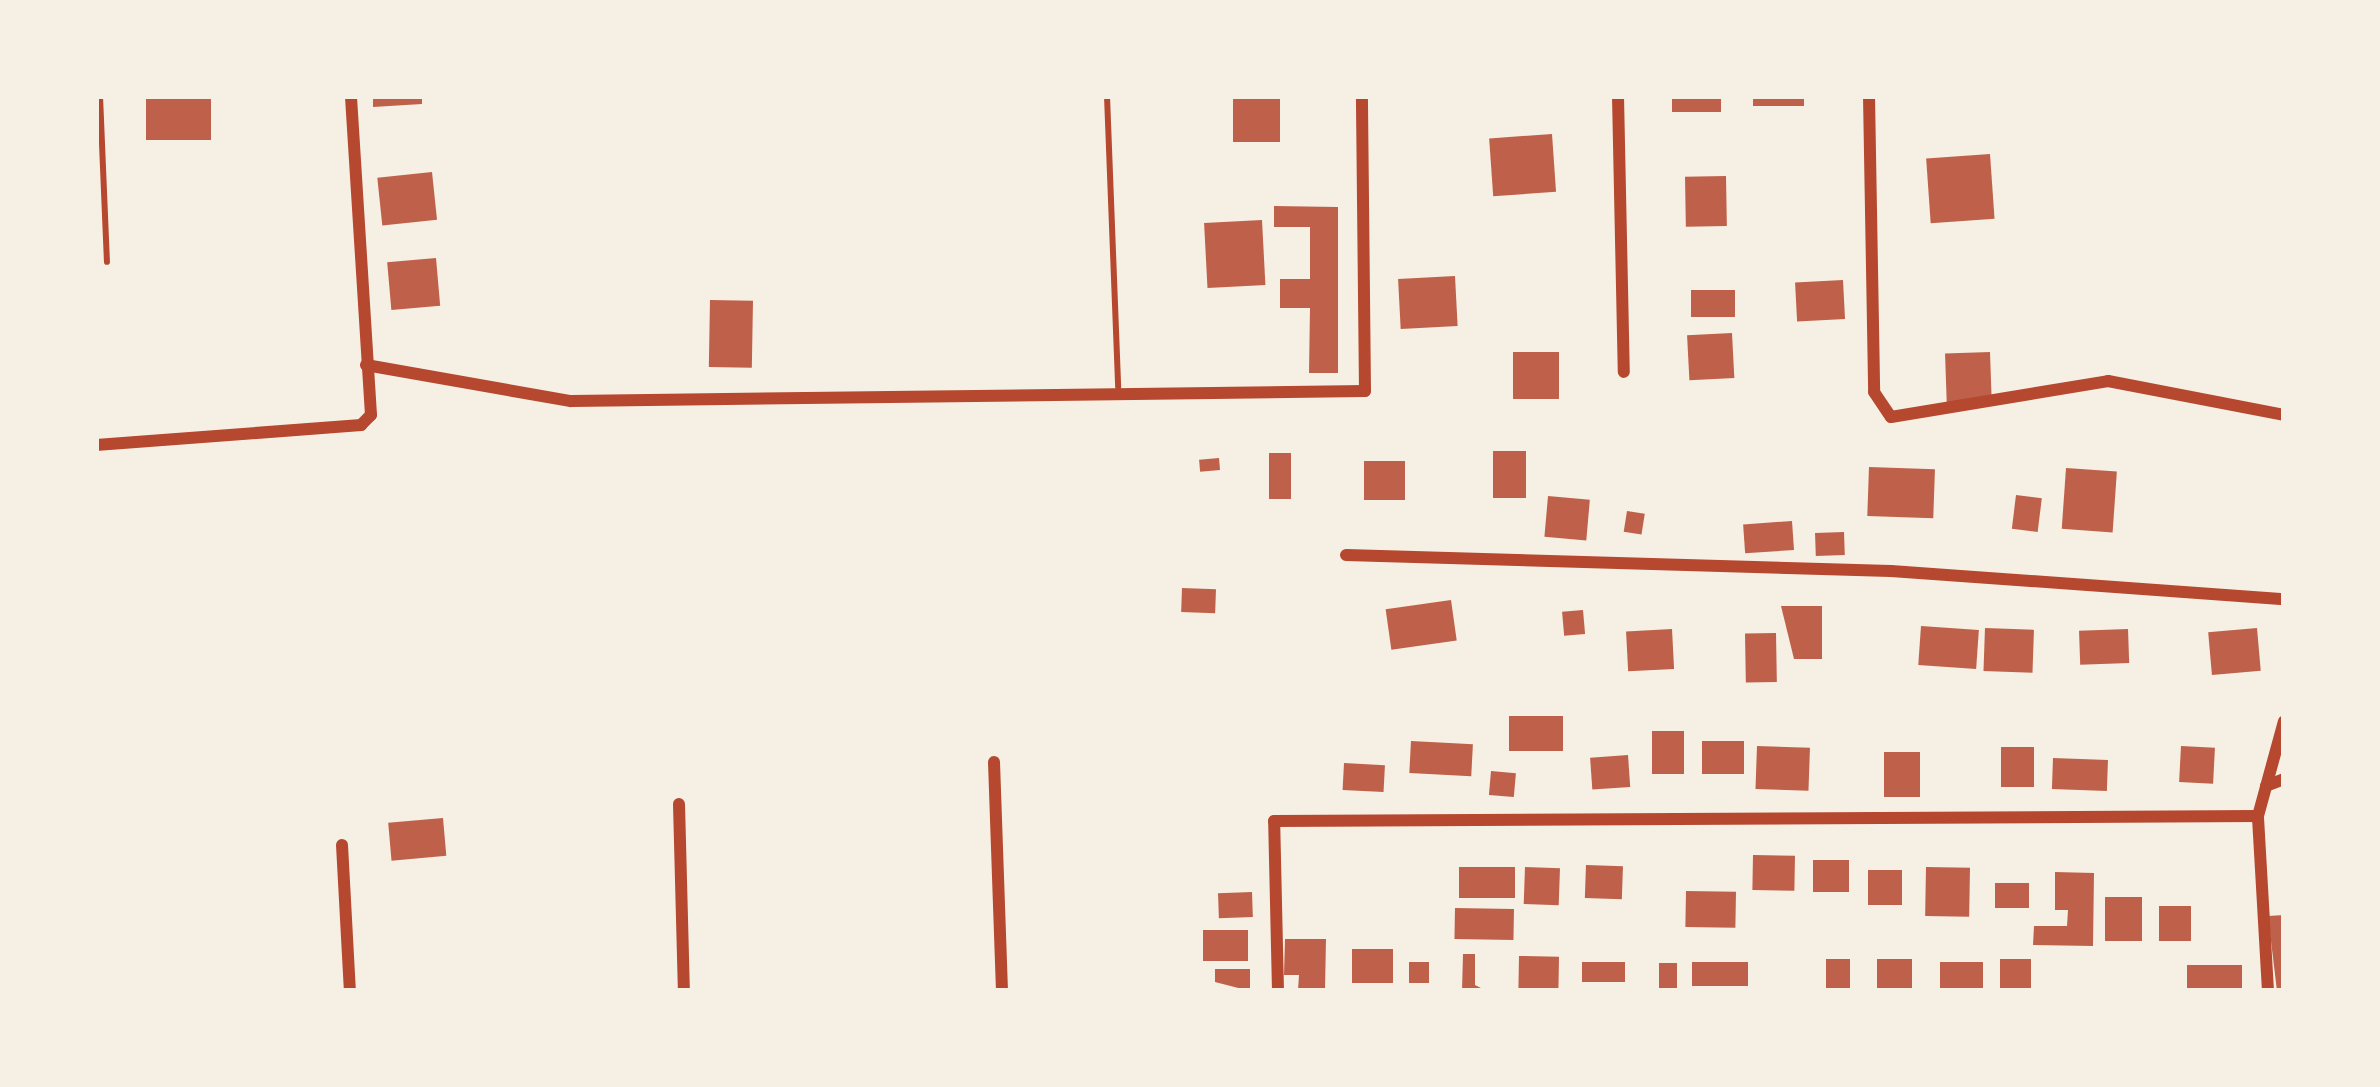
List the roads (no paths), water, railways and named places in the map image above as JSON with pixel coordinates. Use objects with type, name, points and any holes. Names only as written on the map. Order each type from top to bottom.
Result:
[{"type":"street","points":[[96,445],[361,425],[371,415],[352,96]]},
{"type":"street","points":[[366,365],[571,401],[1118,386],[1365,392],[1362,96]]},
{"type":"street","points":[[1618,96],[1624,372]]},
{"type":"street","points":[[1869,96],[1874,392],[1891,417],[2108,381],[2284,415]]},
{"type":"street","points":[[1346,555],[1891,571],[2284,599]]},
{"type":"street","points":[[2268,991],[2258,816],[2284,721]]},
{"type":"street","points":[[994,762],[1002,991]]},
{"type":"street","points":[[2266,786],[2284,779]]},
{"type":"street","points":[[679,804],[684,991]]},
{"type":"street","points":[[1278,991],[1274,821],[2258,816]]},
{"type":"street","points":[[342,845],[350,991]]},
{"type":"lane","points":[[100,96],[107,262]]},
{"type":"lane","points":[[1107,96],[1118,386]]}]
